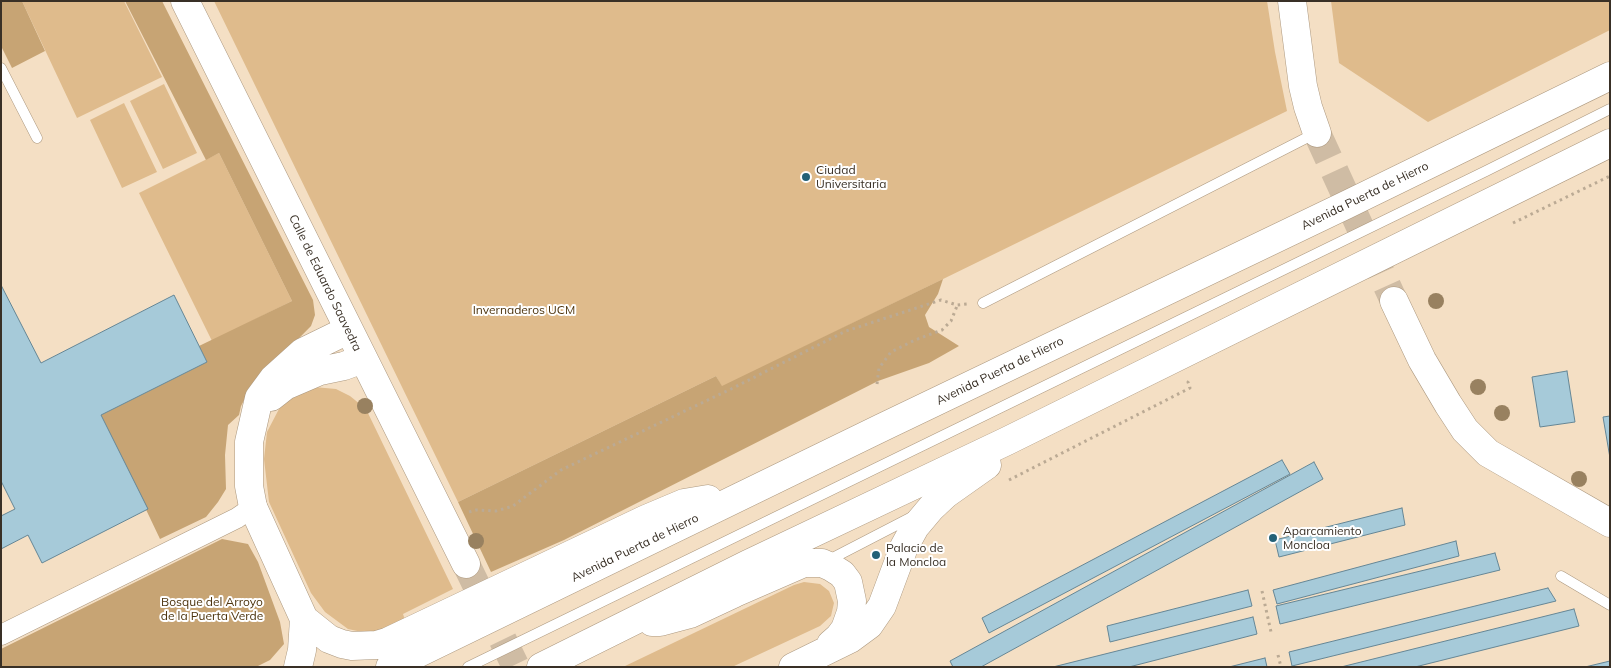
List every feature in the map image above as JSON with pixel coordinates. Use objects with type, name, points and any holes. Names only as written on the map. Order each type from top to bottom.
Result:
[{"type":"main road","name":"Calle de Eduardo Saavedra","points":[[185,1],[362,359],[466,564]]},
{"type":"main road","points":[[1292,1],[1303,86],[1317,133]]},
{"type":"main road","name":"Avenida Puerta de Hierro","points":[[390,667],[1610,76]]},
{"type":"main road","points":[[541,667],[748,564],[1007,441],[1610,143]]},
{"type":"main road","points":[[1394,301],[1422,360],[1465,430],[1488,453],[1610,523]]},
{"type":"main road","points":[[348,330],[303,352],[273,379],[259,398],[249,442],[249,486],[253,507],[304,619],[329,639],[352,646],[366,646],[387,642],[646,519],[684,503],[751,491]]},
{"type":"main road","points":[[254,418],[268,400],[285,386],[320,371],[344,366],[362,359]]},
{"type":"main road","points":[[794,667],[850,639],[869,625],[882,606],[904,547],[915,527],[946,494],[986,466],[1007,441]]},
{"type":"main road","points":[[633,621],[660,622],[690,614],[804,563],[822,563],[831,566],[842,574],[848,582],[851,596],[851,612],[845,629],[839,637],[818,655]]},
{"type":"main road","points":[[298,667],[302,650],[304,619]]},
{"type":"street","points":[[1,635],[237,518],[253,507]]},
{"type":"lane","points":[[1,68],[37,138]]},
{"type":"lane","points":[[468,667],[1360,233],[1610,109]]},
{"type":"lane","points":[[983,302],[1317,133]]},
{"type":"lane","points":[[822,563],[931,508]]},
{"type":"lane","points":[[1561,576],[1610,605]]},
{"type":"path","points":[[1511,224],[1610,176]]},
{"type":"path","points":[[468,512],[476,510],[496,511],[513,506],[561,470],[846,331],[941,300],[957,305],[983,302]]},
{"type":"path","points":[[877,384],[878,368],[891,352],[915,340],[942,330],[951,321],[957,305]]},
{"type":"path","points":[[1008,480],[1190,388],[1188,382],[1196,377]]},
{"type":"path","points":[[1262,590],[1272,632]]},
{"type":"path","points":[[1278,655],[1281,667]]},
{"type":"green space","points":[[1,1],[22,1],[45,51],[12,68],[1,46]]},
{"type":"green space","points":[[22,1],[124,1],[162,77],[77,118]]},
{"type":"green space","points":[[125,1],[162,1],[313,300],[315,315],[311,326],[251,387],[241,406],[239,415],[228,425],[225,455],[226,489],[218,502],[206,517],[160,539],[101,415],[207,362],[199,346],[292,301],[219,153],[206,160]]},
{"type":"green space","name":"Invernaderos UCM","points":[[214,1],[1267,1],[1287,111],[722,387],[716,376],[458,502]]},
{"type":"green space","points":[[1331,1],[1610,1],[1610,30],[1428,122],[1339,63]]},
{"type":"green space","points":[[164,84],[197,153],[163,169],[130,101]]},
{"type":"green space","points":[[124,103],[157,172],[122,188],[90,120]]},
{"type":"green space","points":[[219,153],[292,301],[212,341],[139,193]]},
{"type":"green space","points":[[943,279],[938,294],[925,315],[929,327],[959,346],[929,363],[878,381],[564,540],[491,572],[458,502],[716,376],[722,386]]},
{"type":"green space","points":[[314,387],[336,389],[350,396],[366,409],[453,589],[403,614],[405,620],[381,631],[362,632],[348,629],[325,612],[311,593],[269,502],[264,459],[267,432],[279,409],[295,395]]},
{"type":"green space","name":"Bosque del Arroyo de la Puerta Verde","points":[[222,539],[248,544],[258,562],[280,622],[284,644],[270,660],[256,667],[1,667],[1,649]]},
{"type":"green space","points":[[804,582],[820,584],[829,591],[834,603],[831,616],[820,626],[732,667],[623,667],[794,585]]},
{"type":"building","points":[[1,285],[41,363],[174,295],[207,362],[101,415],[148,509],[42,563],[28,535],[1,549],[1,516],[15,509],[1,481]]},
{"type":"building","points":[[1567,371],[1575,422],[1540,427],[1532,377]]},
{"type":"building","points":[[1610,416],[1610,458],[1603,417]]},
{"type":"building","points":[[1282,460],[1290,474],[989,633],[982,618]]},
{"type":"building","points":[[1314,462],[1323,479],[981,667],[953,667],[950,661]]},
{"type":"building","points":[[1402,508],[1405,525],[1279,557],[1275,540]]},
{"type":"building","points":[[1456,541],[1459,556],[1277,604],[1273,590]]},
{"type":"building","points":[[1495,553],[1500,570],[1280,624],[1276,606]]},
{"type":"building","points":[[1548,588],[1556,601],[1292,666],[1289,652]]},
{"type":"building","points":[[1248,590],[1252,606],[1110,642],[1107,626]]},
{"type":"building","points":[[1574,609],[1579,626],[1415,667],[1341,667]]},
{"type":"building","points":[[1253,617],[1257,634],[1129,667],[1053,667]]},
{"type":"building","points":[[1265,658],[1267,667],[1229,667]]},
{"type":"building","points":[[1610,661],[1610,667],[1585,667]]},
{"type":"tunnel","points":[[1317,133],[1394,301]]},
{"type":"tunnel","points":[[466,564],[516,667]]},
{"type":"place","name":"Ciudad Universitaria","points":[[806,177]]},
{"type":"place","name":"Aparcamiento Moncloa","points":[[1273,538]]},
{"type":"place","name":"Palacio de la Moncloa","points":[[876,555]]}]
